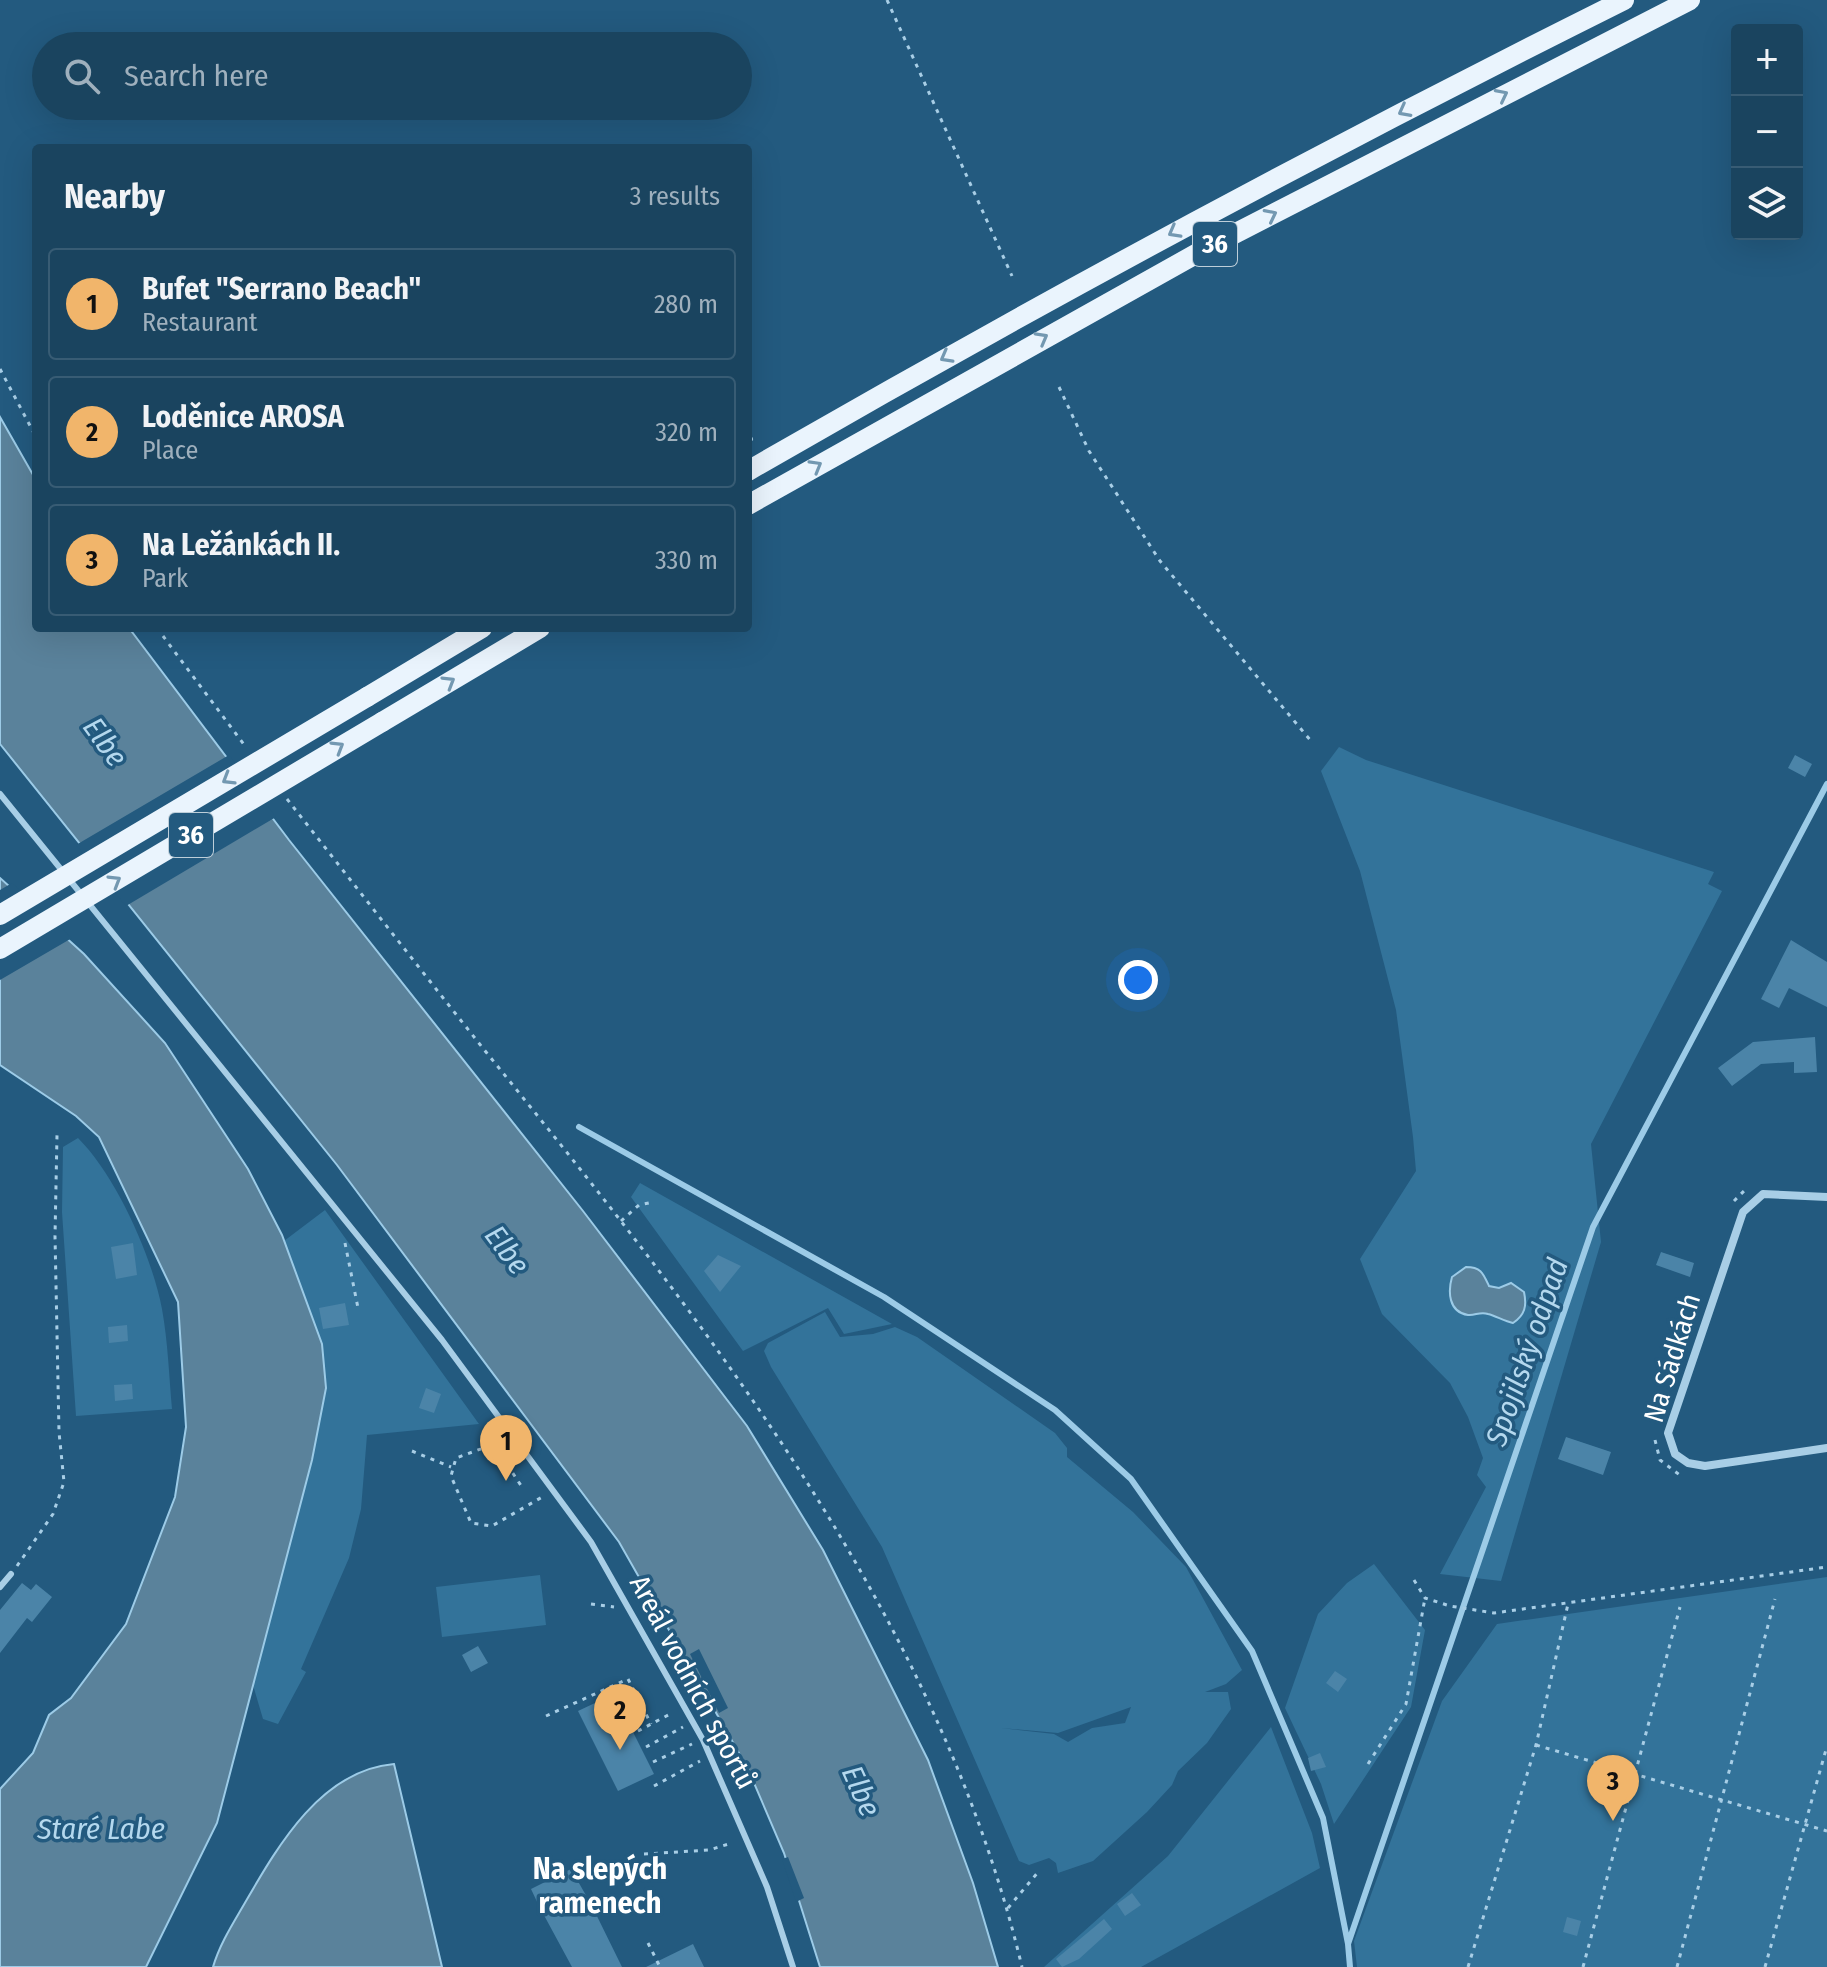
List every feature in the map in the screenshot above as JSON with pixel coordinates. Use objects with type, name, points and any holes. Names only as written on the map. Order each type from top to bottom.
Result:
[{"type":"main road","name":"36","points":[[752,469],[929,366],[1184,227],[1624,0]]},
{"type":"main road","name":"36","points":[[752,503],[1203,250],[1690,0]]},
{"type":"main road","name":"36","points":[[0,915],[475,632]]},
{"type":"main road","name":"36","points":[[0,949],[533,632]]},
{"type":"street","name":"Na Sádkách","points":[[1827,1197],[1763,1194],[1743,1212],[1671,1419],[1668,1440],[1680,1459],[1697,1466],[1827,1448]]},
{"type":"lane","name":"Areál vodních sportů","points":[[0,794],[442,1340],[591,1542],[694,1721],[747,1839],[793,1967]]},
{"type":"lane","points":[[0,1587],[11,1574]]},
{"type":"path","points":[[887,0],[1012,276]]},
{"type":"path","points":[[0,369],[32,429]]},
{"type":"path","points":[[1059,387],[1089,451],[1160,561],[1311,741]]},
{"type":"path","points":[[160,632],[249,752]]},
{"type":"path","points":[[278,788],[700,1321],[860,1567],[968,1790],[1008,1908],[1022,1967]]},
{"type":"path","points":[[28,1552],[53,1514],[64,1482],[59,1432],[55,1236],[57,1135]]},
{"type":"path","points":[[621,1221],[639,1205],[649,1203]]},
{"type":"path","points":[[345,1223],[345,1250],[358,1308]]},
{"type":"path","points":[[515,1437],[456,1458],[451,1467],[465,1517],[479,1527],[492,1526],[554,1490]]},
{"type":"path","points":[[496,1443],[522,1487]]},
{"type":"path","points":[[412,1451],[451,1467]]},
{"type":"path","points":[[510,1464],[527,1452]]},
{"type":"path","points":[[1414,1580],[1425,1598],[1477,1612],[1494,1613],[1827,1567]]},
{"type":"path","points":[[1368,1764],[1406,1704],[1425,1598]]},
{"type":"path","points":[[1677,1967],[1775,1599]]},
{"type":"path","points":[[1468,1967],[1536,1745],[1568,1603]]},
{"type":"path","points":[[591,1604],[602,1608],[629,1606]]},
{"type":"path","points":[[1583,1967],[1680,1607]]},
{"type":"path","points":[[546,1716],[628,1679],[651,1724]]},
{"type":"path","points":[[638,1731],[686,1706]]},
{"type":"path","points":[[646,1747],[694,1721]]},
{"type":"path","points":[[653,1762],[703,1740]]},
{"type":"path","points":[[1536,1745],[1827,1831]]},
{"type":"path","points":[[1765,1967],[1827,1746]]},
{"type":"path","points":[[654,1786],[710,1756]]},
{"type":"path","points":[[644,1854],[709,1850],[747,1839]]},
{"type":"path","points":[[1008,1908],[1039,1871]]},
{"type":"path","points":[[648,1943],[659,1965],[651,1967]]},
{"type":"shaded area","points":[[1339,747],[1366,760],[1714,872],[1708,884],[1722,891],[1591,1144],[1601,1242],[1501,1581],[1440,1574],[1486,1487],[1477,1475],[1483,1458],[1468,1417],[1450,1383],[1382,1314],[1360,1259],[1416,1171],[1396,1010],[1360,871],[1321,771]]},
{"type":"shaded area","points":[[78,1138],[119,1195],[150,1265],[164,1321],[172,1409],[76,1416],[62,1212],[63,1147]]},
{"type":"shaded area","points":[[640,1183],[892,1324],[844,1334],[828,1308],[743,1351],[631,1197]]},
{"type":"shaded area","points":[[325,1210],[479,1424],[367,1435],[361,1509],[349,1558],[301,1669],[306,1672],[278,1724],[263,1719],[253,1685],[312,1460],[326,1388],[322,1344],[284,1241]]},
{"type":"shaded area","points":[[825,1312],[840,1337],[873,1334],[895,1327],[917,1337],[1055,1433],[1067,1448],[1067,1457],[1133,1512],[1186,1567],[1242,1670],[1226,1684],[1205,1692],[1228,1692],[1231,1709],[1207,1743],[1178,1771],[1172,1785],[1093,1861],[1058,1873],[1056,1863],[1049,1858],[1029,1865],[1019,1861],[882,1547],[771,1367],[764,1351],[768,1343]],"holes":[[[1131,1707],[1125,1723],[1092,1728],[1068,1742],[1054,1734],[1001,1728],[1058,1733]]]},
{"type":"shaded area","points":[[1374,1564],[1425,1630],[1411,1707],[1334,1824],[1321,1784],[1285,1708],[1318,1614],[1347,1583]]},
{"type":"shaded area","points":[[540,1575],[546,1625],[442,1637],[436,1587]]},
{"type":"shaded area","points":[[1827,1577],[1827,1967],[1357,1967],[1354,1941],[1442,1701],[1497,1624]]},
{"type":"shaded area","points":[[1271,1727],[1312,1833],[1320,1868],[1141,1967],[1044,1967],[1168,1856]]},
{"type":"water","name":"Elbe","points":[[0,417],[32,473],[32,632],[132,632],[289,840],[583,1211],[747,1426],[823,1550],[928,1760],[973,1883],[998,1967],[820,1967],[784,1853],[748,1769],[619,1542],[337,1165],[0,744]]},
{"type":"water","name":"Staré Labe","points":[[0,878],[84,954],[165,1043],[248,1169],[282,1235],[322,1344],[326,1388],[312,1460],[217,1823],[146,1967],[0,1967],[0,1789],[33,1753],[49,1715],[71,1698],[126,1624],[175,1497],[186,1427],[178,1302],[99,1137],[76,1116],[0,1065]]},
{"type":"water","points":[[1466,1267],[1481,1272],[1489,1286],[1499,1288],[1511,1283],[1524,1292],[1525,1306],[1520,1317],[1513,1323],[1485,1313],[1468,1315],[1456,1310],[1450,1294],[1452,1277]]},
{"type":"water","points":[[394,1764],[442,1967],[213,1967],[219,1950],[259,1879],[305,1813],[345,1780],[368,1769]]},
{"type":"pier","points":[[229,755],[276,817],[126,906],[76,845]]},
{"type":"pier","points":[[12,883],[72,938],[0,980],[0,890]]},
{"type":"pier","points":[[699,1649],[728,1708],[719,1713],[690,1654]]},
{"type":"pier","points":[[788,1857],[804,1898],[796,1902],[782,1859]]},
{"type":"building","points":[[1795,755],[1812,764],[1805,777],[1788,768]]},
{"type":"building","points":[[1791,940],[1827,962],[1827,1007],[1789,988],[1779,1008],[1761,999]]},
{"type":"building","points":[[1815,1037],[1817,1072],[1794,1073],[1794,1062],[1761,1064],[1732,1086],[1718,1068],[1753,1042]]},
{"type":"building","points":[[133,1243],[137,1275],[116,1279],[111,1247]]},
{"type":"building","points":[[1661,1252],[1694,1263],[1690,1277],[1656,1265]]},
{"type":"building","points":[[718,1255],[741,1266],[720,1292],[704,1271]]},
{"type":"building","points":[[345,1303],[349,1325],[323,1329],[319,1308]]},
{"type":"building","points":[[127,1325],[128,1341],[109,1343],[108,1327]]},
{"type":"building","points":[[132,1384],[133,1399],[115,1401],[114,1385]]},
{"type":"building","points":[[426,1388],[441,1394],[434,1413],[419,1408]]},
{"type":"building","points":[[1566,1437],[1611,1452],[1603,1475],[1558,1459]]},
{"type":"building","points":[[22,1583],[31,1590],[36,1584],[52,1597],[32,1622],[27,1618],[0,1653],[0,1610]]},
{"type":"building","points":[[478,1646],[488,1663],[471,1672],[462,1655]]},
{"type":"building","points":[[1335,1671],[1347,1679],[1338,1692],[1326,1683]]},
{"type":"building","points":[[614,1694],[654,1774],[618,1791],[578,1711]]},
{"type":"building","points":[[1320,1753],[1326,1767],[1311,1771],[1308,1758]]},
{"type":"building","points":[[571,1869],[622,1967],[572,1967],[539,1906],[531,1889]]},
{"type":"building","points":[[1132,1893],[1141,1905],[1125,1916],[1117,1904]]},
{"type":"building","points":[[1567,1917],[1581,1921],[1577,1936],[1563,1932]]},
{"type":"building","points":[[1104,1919],[1112,1929],[1079,1959],[1062,1967],[1056,1959]]},
{"type":"building","points":[[693,1944],[704,1967],[646,1967]]},
{"type":"waterway","name":"Spojilský odpad","points":[[1350,1967],[1348,1944],[1593,1227],[1827,784]]},
{"type":"waterway","points":[[579,1127],[884,1297],[1055,1410],[1131,1479],[1252,1651],[1323,1818],[1348,1944]]},
{"type":"place","name":"Bufet \"Serrano Beach\"","points":[[506,1481]]},
{"type":"place","name":"Loděnice AROSA","points":[[620,1750]]},
{"type":"place","name":"Na Ležánkách II.","points":[[1613,1821]]},
{"type":"district","name":"Na slepých ramenech","points":[[600,1886]]}]
